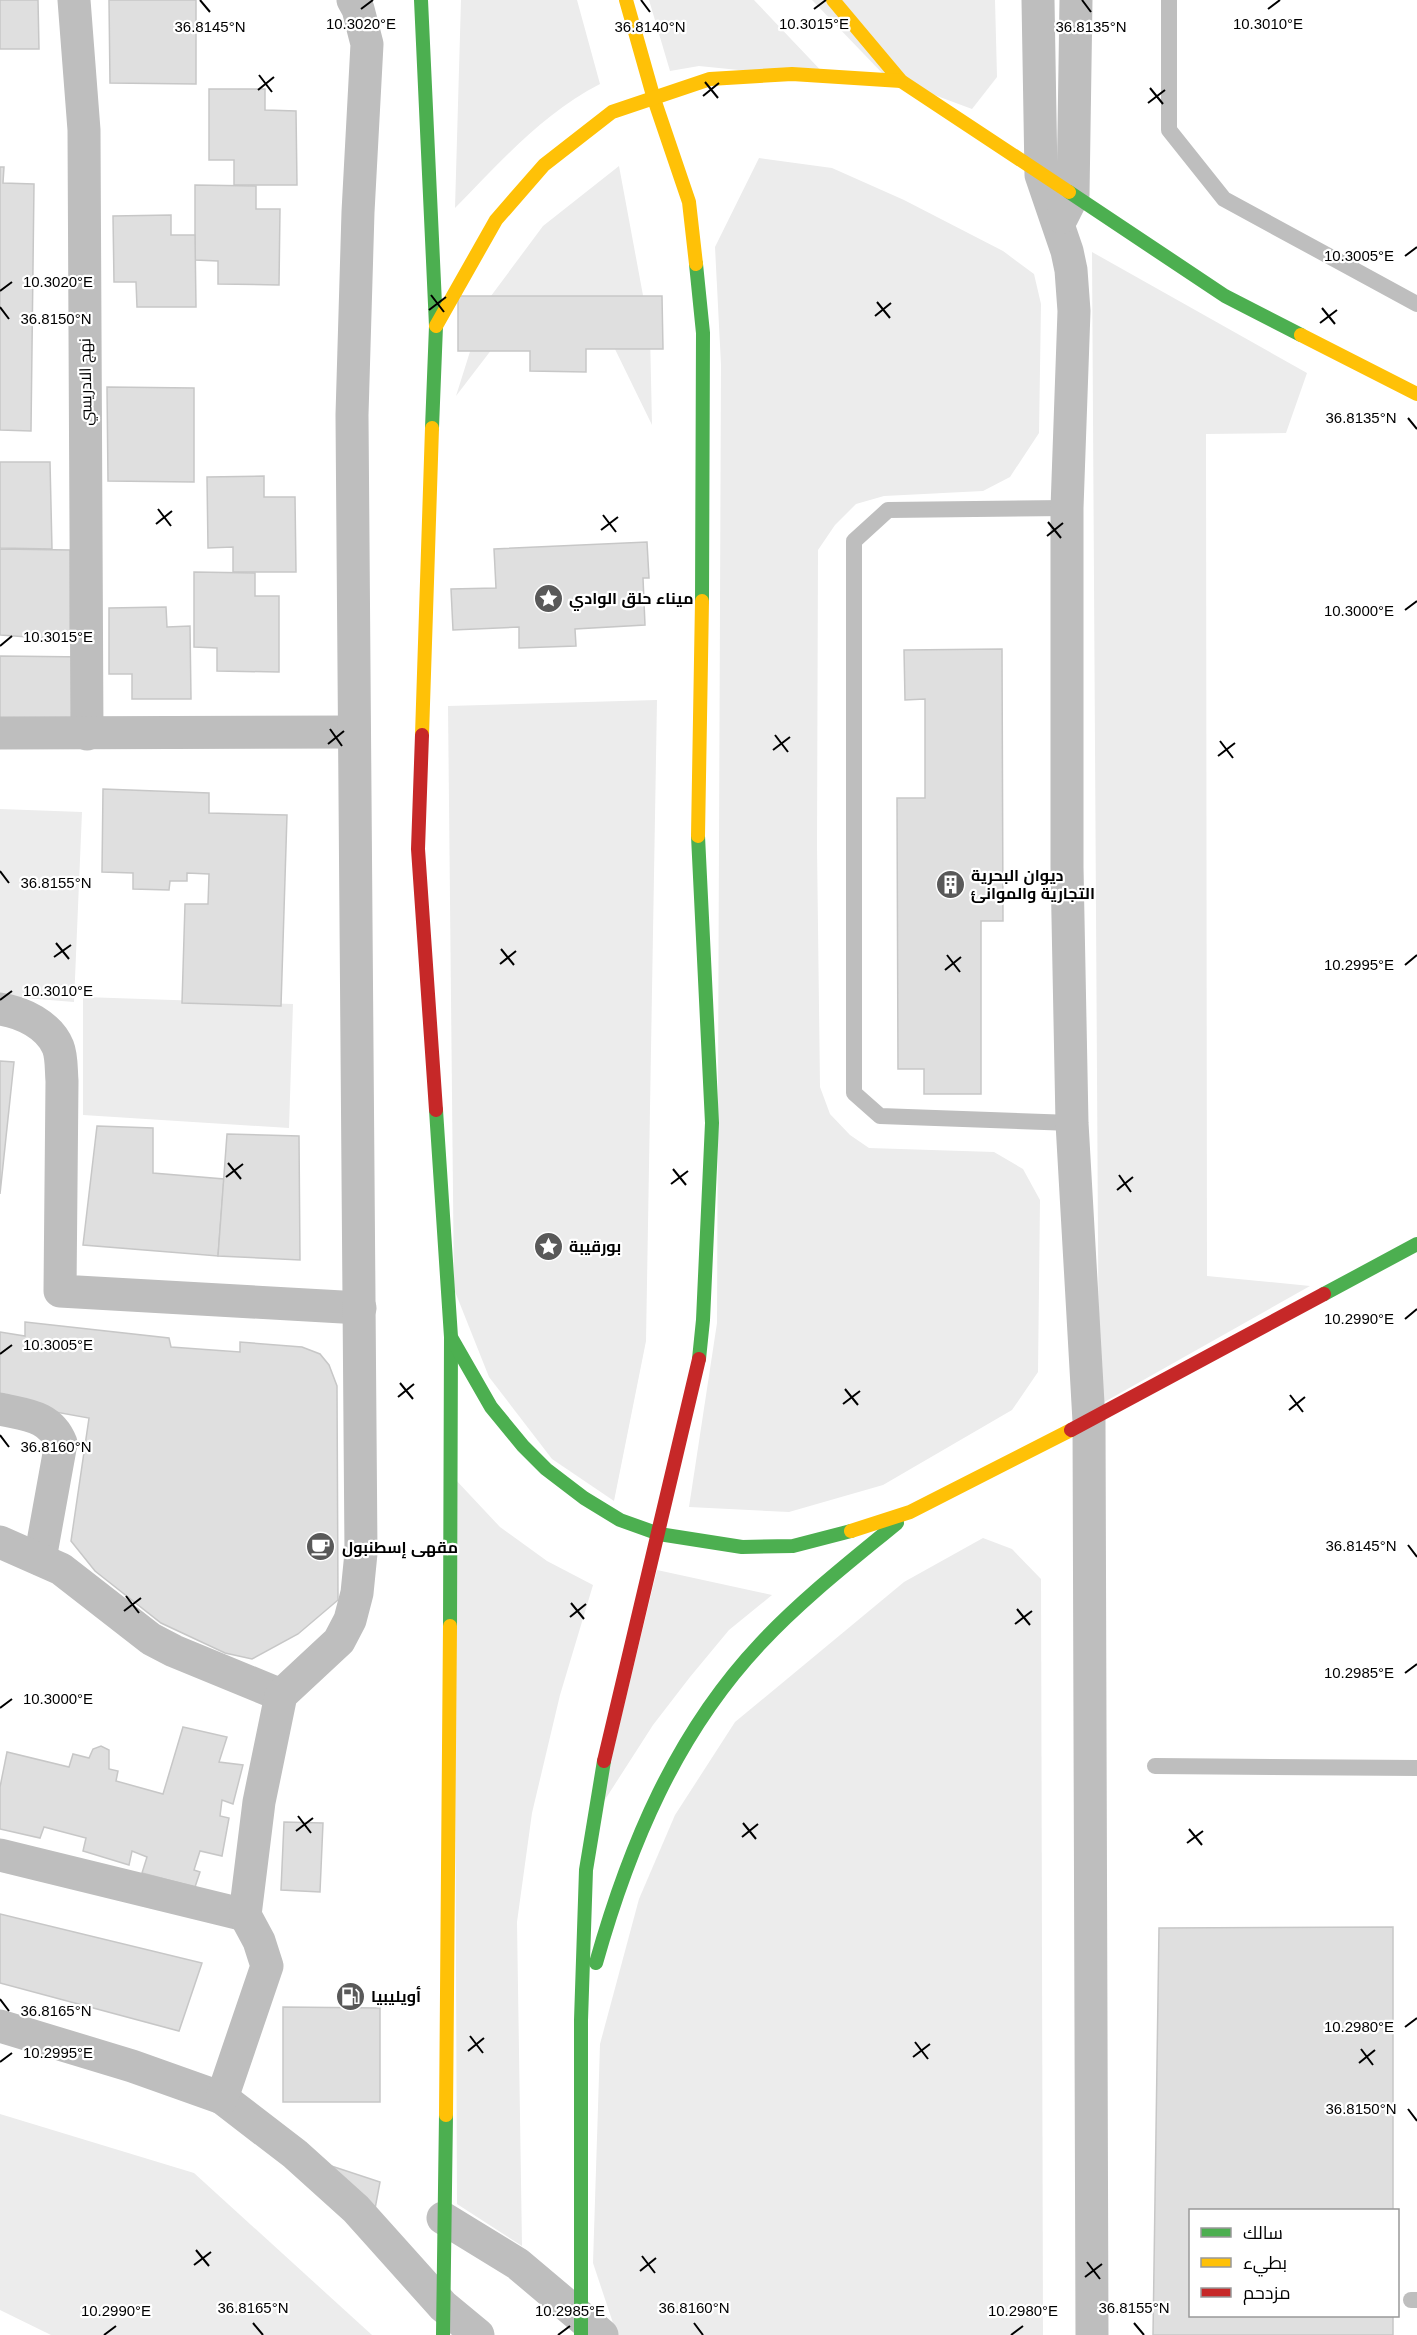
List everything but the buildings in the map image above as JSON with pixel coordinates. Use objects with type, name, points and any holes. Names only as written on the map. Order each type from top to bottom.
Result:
[{"type":"main road","points":[[421,0],[436,326],[418,849],[451,1337],[449,1901],[443,2321]]},
{"type":"main road","points":[[588,2329],[581,2020],[586,1870],[601,1772],[698,1369],[703,1320],[711,1123],[698,849],[702,702],[703,333],[688,202],[654,99],[626,0]]},
{"type":"main road","points":[[833,0],[901,81],[1041,176],[1225,296],[1417,394]]},
{"type":"main road","points":[[436,326],[496,220],[544,165],[612,112],[710,79],[792,74],[901,81]]},
{"type":"main road","points":[[451,1337],[491,1407],[523,1446],[546,1469],[584,1498],[620,1520],[660,1534],[742,1547],[793,1546],[834,1536],[910,1512],[1089,1421],[1417,1244]]},
{"type":"main road","points":[[581,2020],[606,1925],[642,1828],[678,1756],[713,1701],[760,1644],[835,1575],[910,1512]]},
{"type":"street","name":"نهج الادريسي","points":[[74,0],[84,130],[87,734]]},
{"type":"street","points":[[222,2098],[267,1966],[259,1941],[245,1915],[259,1802],[281,1695],[339,1641],[350,1620],[357,1593],[362,1552],[352,415],[358,212],[367,44],[358,9],[353,0]]},
{"type":"street","points":[[1038,0],[1041,176],[1071,270],[1074,311],[1067,508],[1067,867],[1072,1123],[1089,1421],[1092,2335]]},
{"type":"street","points":[[1058,227],[1073,195],[1076,0]]},
{"type":"street","points":[[0,733],[353,732]]},
{"type":"street","points":[[0,1009],[10,1010],[41,1024],[58,1047],[62,1081],[60,1291],[360,1308]]},
{"type":"street","points":[[0,1409],[48,1423],[57,1432],[61,1443],[40,1558]]},
{"type":"street","points":[[0,1542],[40,1558],[60,1569],[151,1639],[174,1651],[281,1695]]},
{"type":"street","points":[[0,1855],[245,1915]]},
{"type":"street","points":[[0,2026],[132,2066],[222,2098],[295,2154],[356,2209],[406,2262],[443,2321],[478,2335]]},
{"type":"street","points":[[443,2218],[518,2264],[588,2329]]},
{"type":"lane","points":[[1169,0],[1169,130],[1224,199],[1417,304]]},
{"type":"lane","points":[[1067,508],[888,510],[854,541],[854,1094],[880,1116],[1072,1123]]},
{"type":"lane","points":[[1155,1766],[1417,1768]]},
{"type":"shaded area","points":[[461,0],[577,0],[600,84],[540,124],[505,156],[455,208]]},
{"type":"shaded area","points":[[649,0],[754,0],[829,79],[699,66],[670,71]]},
{"type":"shaded area","points":[[812,0],[995,0],[997,77],[972,109],[886,77]]},
{"type":"shaded area","points":[[759,158],[832,168],[904,200],[1003,251],[1034,274],[1041,304],[1039,433],[1010,477],[983,491],[884,496],[856,504],[835,525],[818,550],[817,847],[820,1087],[830,1114],[850,1135],[869,1148],[994,1152],[1023,1169],[1040,1200],[1038,1372],[1012,1410],[883,1485],[789,1512],[689,1507],[717,1323],[721,365],[715,247]]},
{"type":"shaded area","points":[[619,166],[650,333],[652,425],[612,343],[505,332],[456,396],[485,304],[543,226]]},
{"type":"shaded area","points":[[1092,252],[1307,373],[1286,433],[1206,434],[1207,1276],[1310,1286],[1099,1405]]},
{"type":"shaded area","points":[[657,700],[646,1341],[614,1501],[552,1459],[489,1377],[454,1289],[448,706]]},
{"type":"shaded area","points":[[0,809],[82,812],[74,1002],[0,996]]},
{"type":"shaded area","points":[[83,997],[293,1004],[289,1128],[83,1115]]},
{"type":"shaded area","points":[[454,1478],[500,1527],[547,1561],[593,1585],[560,1695],[532,1813],[517,1922],[522,2246],[457,2204]]},
{"type":"shaded area","points":[[983,1538],[1012,1549],[1041,1579],[1043,2335],[617,2335],[593,2263],[600,2044],[639,1899],[675,1815],[735,1722],[904,1582]]},
{"type":"shaded area","points":[[657,1570],[772,1595],[729,1630],[690,1677],[653,1725],[599,1809]]},
{"type":"shaded area","points":[[0,2114],[194,2173],[372,2335],[51,2335],[0,2310]]},
{"type":"traffic: fast","points":[[421,0],[436,326],[432,428]]},
{"type":"traffic: fast","points":[[1069,192],[1225,296],[1301,335]]},
{"type":"traffic: fast","points":[[696,264],[703,333],[702,601]]},
{"type":"traffic: fast","points":[[698,836],[712,1123],[703,1320],[699,1359]]},
{"type":"traffic: fast","points":[[436,1110],[451,1337],[450,1626]]},
{"type":"traffic: fast","points":[[1324,1294],[1417,1244]]},
{"type":"traffic: fast","points":[[452,1339],[491,1407],[523,1446],[546,1469],[584,1498],[620,1520],[659,1534],[742,1547],[793,1546],[851,1531]]},
{"type":"traffic: fast","points":[[596,1963],[609,1919],[640,1834],[680,1753],[704,1715],[731,1678],[793,1611],[897,1523]]},
{"type":"traffic: fast","points":[[581,2335],[581,2020],[586,1870],[604,1761]]},
{"type":"traffic: fast","points":[[443,2335],[446,2115]]},
{"type":"traffic: slow","points":[[626,0],[654,99],[689,202],[696,264]]},
{"type":"traffic: slow","points":[[833,0],[901,81],[1069,192]]},
{"type":"traffic: slow","points":[[436,326],[496,220],[544,165],[612,112],[710,79],[792,74],[901,81]]},
{"type":"traffic: slow","points":[[1301,335],[1417,394]]},
{"type":"traffic: slow","points":[[422,735],[432,428]]},
{"type":"traffic: slow","points":[[698,836],[702,601]]},
{"type":"traffic: slow","points":[[851,1531],[910,1512],[1071,1430]]},
{"type":"traffic: slow","points":[[446,2115],[450,1626]]},
{"type":"traffic: jam","points":[[422,735],[418,849],[436,1110]]},
{"type":"traffic: jam","points":[[1071,1430],[1324,1294]]},
{"type":"traffic: jam","points":[[604,1761],[699,1359]]},
{"type":"place","name":"ميناء حلق الوادي","points":[[548,598]]},
{"type":"place","name":"ديوان البحرية التجارية والموانئ","points":[[950,884]]},
{"type":"place","name":"بورقيبة","points":[[548,1246]]},
{"type":"place","name":"مقهى إسطنبول","points":[[321,1547]]},
{"type":"place","name":"أويليبيا","points":[[350,1996]]}]
